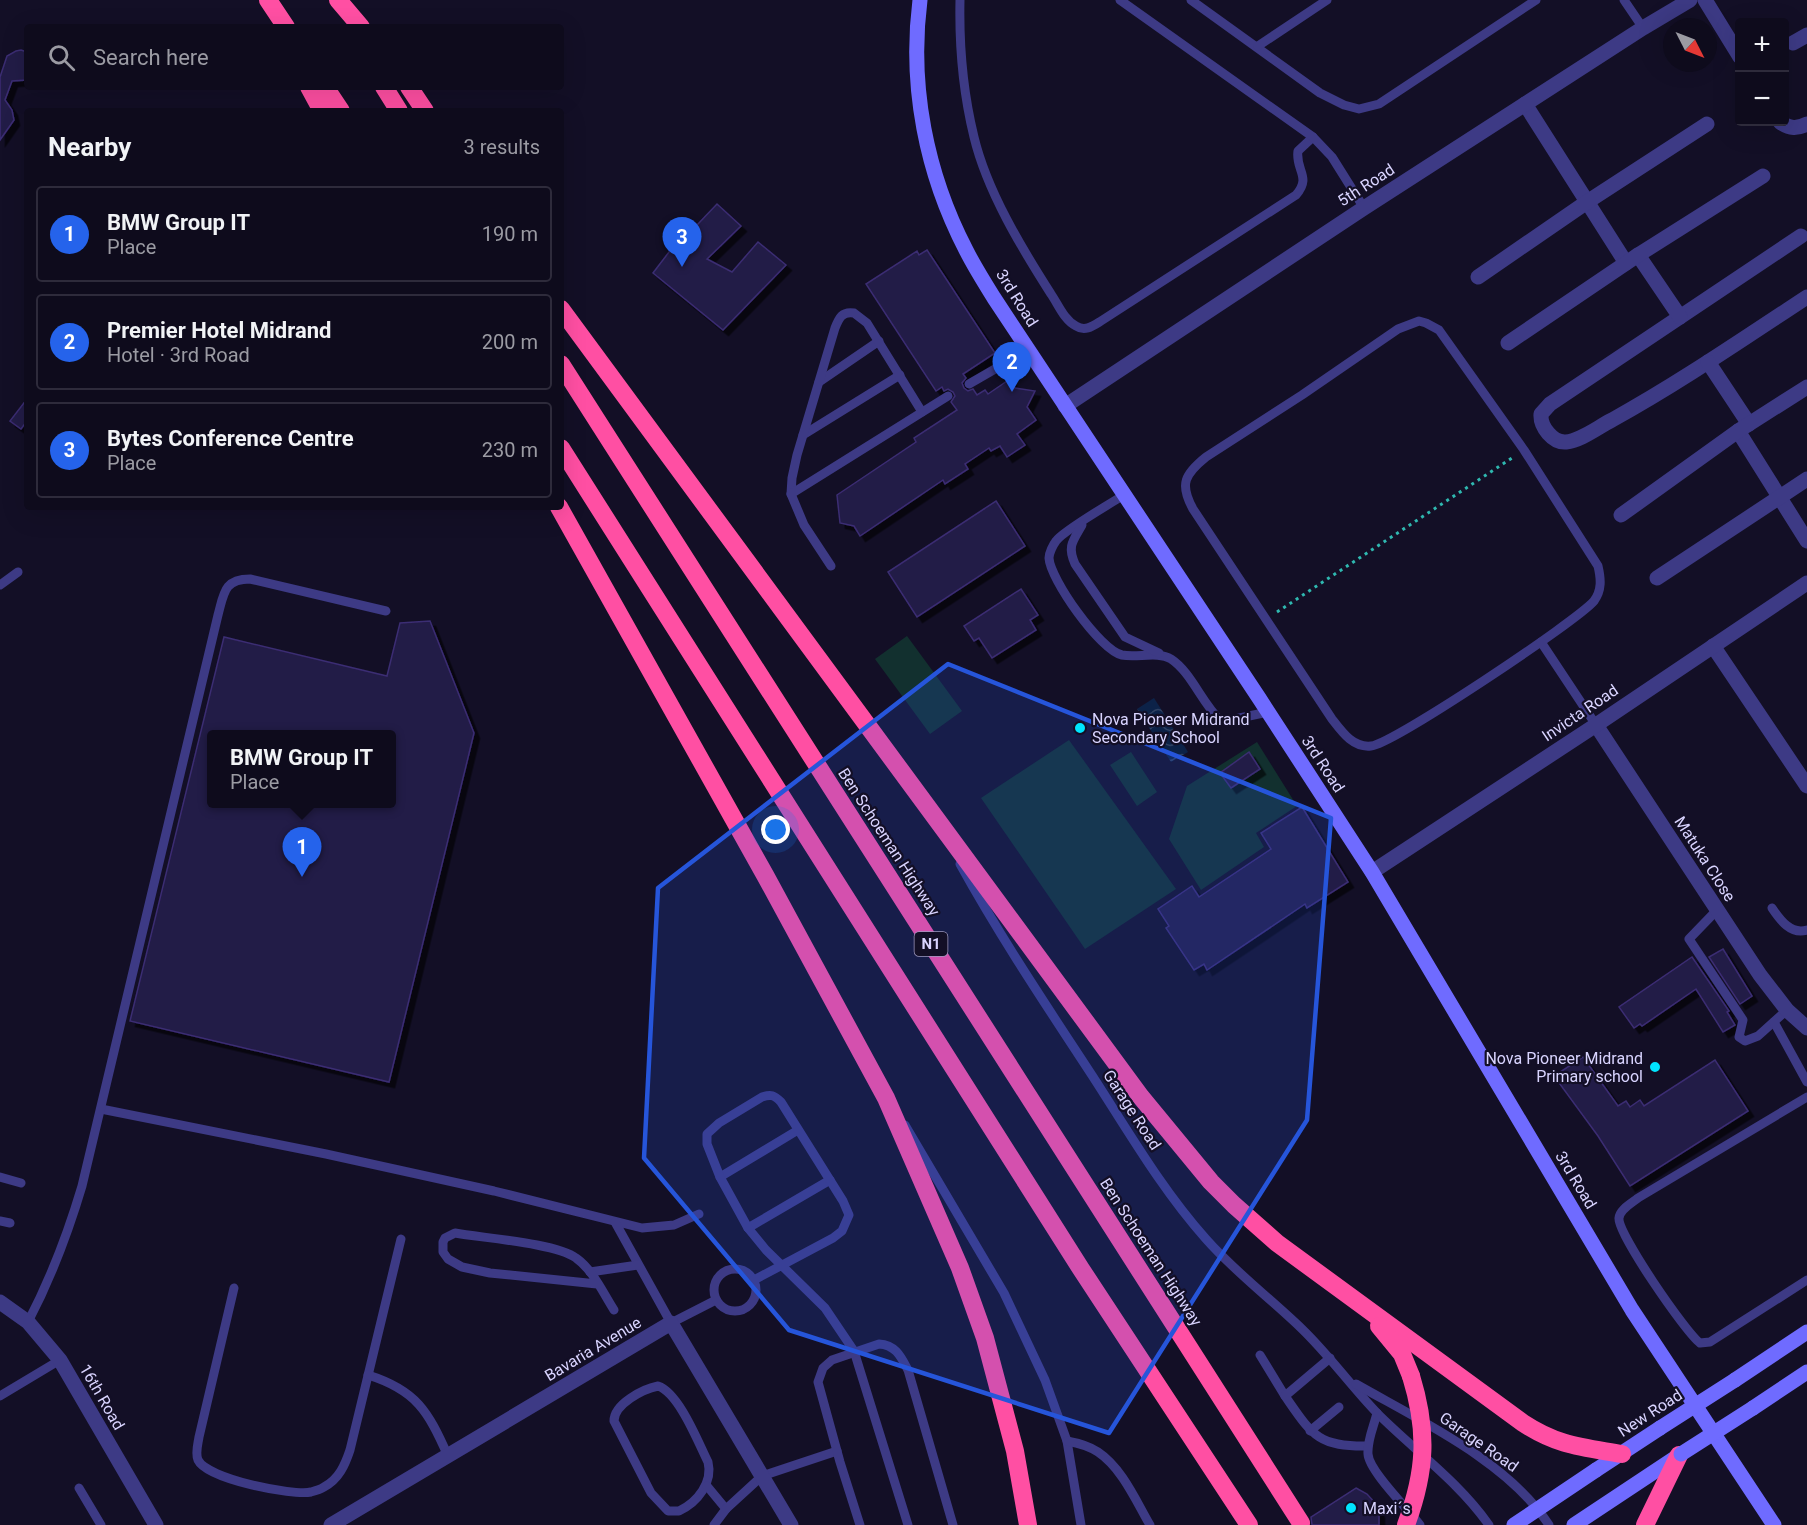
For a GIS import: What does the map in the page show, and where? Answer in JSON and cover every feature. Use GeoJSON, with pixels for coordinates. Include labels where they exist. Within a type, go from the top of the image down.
{"type":"FeatureCollection","features":[{"type":"Feature","properties":{"kind":"highway"},"geometry":{"type":"LineString","coordinates":[[267,0],[279,24]]}},
{"type":"Feature","properties":{"kind":"highway"},"geometry":{"type":"LineString","coordinates":[[267,0],[284,24]]}},
{"type":"Feature","properties":{"kind":"highway"},"geometry":{"type":"LineString","coordinates":[[328,0],[344,24]]}},
{"type":"Feature","properties":{"kind":"highway"},"geometry":{"type":"LineString","coordinates":[[338,0],[358,24]]}},
{"type":"Feature","properties":{"kind":"highway"},"geometry":{"type":"LineString","coordinates":[[311,90],[320,108]]}},
{"type":"Feature","properties":{"kind":"highway"},"geometry":{"type":"LineString","coordinates":[[328,90],[339,108]]}},
{"type":"Feature","properties":{"kind":"highway"},"geometry":{"type":"LineString","coordinates":[[386,90],[397,108]]}},
{"type":"Feature","properties":{"kind":"highway"},"geometry":{"type":"LineString","coordinates":[[411,90],[423,108]]}},
{"type":"Feature","properties":{"kind":"highway"},"geometry":{"type":"LineString","coordinates":[[564,313],[936,820],[1179,1146],[1234,1205],[1277,1243],[1540,1434],[1574,1447],[1622,1454]]}},
{"type":"Feature","properties":{"kind":"highway","name":"Ben Schoeman Highway"},"geometry":{"type":"LineString","coordinates":[[564,369],[1301,1523]]}},
{"type":"Feature","properties":{"kind":"highway"},"geometry":{"type":"LineString","coordinates":[[564,453],[1075,1259],[1249,1525]]}},
{"type":"Feature","properties":{"kind":"highway"},"geometry":{"type":"LineString","coordinates":[[561,510],[886,1098],[960,1268],[985,1338],[1015,1451],[1040,1525]]}},
{"type":"Feature","properties":{"kind":"highway"},"geometry":{"type":"LineString","coordinates":[[1356,1300],[1402,1354],[1420,1406],[1423,1442],[1420,1474],[1414,1505],[1406,1525]]}},
{"type":"Feature","properties":{"kind":"highway"},"geometry":{"type":"LineString","coordinates":[[1015,1451],[1029,1525]]}},
{"type":"Feature","properties":{"kind":"highway"},"geometry":{"type":"LineString","coordinates":[[1645,1525],[1680,1454]]}},
{"type":"Feature","properties":{"kind":"street","name":"3rd Road"},"geometry":{"type":"LineString","coordinates":[[920,0],[916,44],[919,99],[937,179],[944,201],[966,250],[1028,350],[1372,872],[1632,1310],[1774,1525]]}},
{"type":"Feature","properties":{"kind":"street","name":"5th Road"},"geometry":{"type":"LineString","coordinates":[[1065,406],[1364,208],[1690,0]]}},
{"type":"Feature","properties":{"kind":"street"},"geometry":{"type":"LineString","coordinates":[[1705,0],[1735,49]]}},
{"type":"Feature","properties":{"kind":"street"},"geometry":{"type":"LineString","coordinates":[[1793,43],[1807,34]]}},
{"type":"Feature","properties":{"kind":"street"},"geometry":{"type":"LineString","coordinates":[[1525,104],[1587,202],[1680,317]]}},
{"type":"Feature","properties":{"kind":"street"},"geometry":{"type":"LineString","coordinates":[[1478,278],[1587,202],[1707,124]]}},
{"type":"Feature","properties":{"kind":"street"},"geometry":{"type":"LineString","coordinates":[[1788,126],[1799,128],[1807,124]]}},
{"type":"Feature","properties":{"kind":"street"},"geometry":{"type":"LineString","coordinates":[[1508,343],[1632,259],[1763,176]]}},
{"type":"Feature","properties":{"kind":"street"},"geometry":{"type":"LineString","coordinates":[[1801,236],[1550,404],[1541,414],[1544,428],[1557,440],[1563,442],[1574,440],[1629,411],[1807,297]]}},
{"type":"Feature","properties":{"kind":"street"},"geometry":{"type":"LineString","coordinates":[[1708,362],[1779,496],[1807,541]]}},
{"type":"Feature","properties":{"kind":"street"},"geometry":{"type":"LineString","coordinates":[[1621,515],[1744,428],[1807,387]]}},
{"type":"Feature","properties":{"kind":"street"},"geometry":{"type":"LineString","coordinates":[[1656,578],[1807,478]]}},
{"type":"Feature","properties":{"kind":"street","name":"Invicta Road"},"geometry":{"type":"LineString","coordinates":[[1372,872],[1807,583]]}},
{"type":"Feature","properties":{"kind":"street"},"geometry":{"type":"LineString","coordinates":[[1713,646],[1807,786]]}},
{"type":"Feature","properties":{"kind":"street","name":"Matuka Close"},"geometry":{"type":"LineString","coordinates":[[1596,725],[1760,975],[1786,1010],[1807,1028]]}},
{"type":"Feature","properties":{"kind":"street","name":"16th Road"},"geometry":{"type":"LineString","coordinates":[[0,1302],[28,1322],[60,1360],[156,1525]]}},
{"type":"Feature","properties":{"kind":"street"},"geometry":{"type":"LineString","coordinates":[[671,1323],[790,1525]]}},
{"type":"Feature","properties":{"kind":"street","name":"Bavaria Avenue"},"geometry":{"type":"LineString","coordinates":[[331,1525],[671,1323]]}},
{"type":"Feature","properties":{"kind":"street","name":"New Road"},"geometry":{"type":"LineString","coordinates":[[1514,1525],[1807,1332]]}},
{"type":"Feature","properties":{"kind":"street"},"geometry":{"type":"LineString","coordinates":[[1574,1525],[1807,1372]]}},
{"type":"Feature","properties":{"kind":"lane"},"geometry":{"type":"LineString","coordinates":[[960,0],[959,38],[963,82],[974,139],[993,189],[1029,259],[1068,320],[1078,328],[1089,328],[1101,321],[1296,195],[1302,189],[1304,181],[1297,161],[1298,151],[1312,137]]}},
{"type":"Feature","properties":{"kind":"lane"},"geometry":{"type":"LineString","coordinates":[[1120,0],[1312,137],[1332,157],[1364,208]]}},
{"type":"Feature","properties":{"kind":"lane"},"geometry":{"type":"LineString","coordinates":[[1191,0],[1258,46],[1320,93],[1344,105],[1359,109],[1379,104],[1536,0]]}},
{"type":"Feature","properties":{"kind":"lane"},"geometry":{"type":"LineString","coordinates":[[1258,46],[1327,0]]}},
{"type":"Feature","properties":{"kind":"lane"},"geometry":{"type":"LineString","coordinates":[[1624,0],[1643,28]]}},
{"type":"Feature","properties":{"kind":"lane"},"geometry":{"type":"LineString","coordinates":[[831,566],[804,525],[790,494],[803,435],[835,328],[843,313],[854,313],[867,323],[922,412]]}},
{"type":"Feature","properties":{"kind":"lane"},"geometry":{"type":"LineString","coordinates":[[1419,321],[1439,330],[1524,450],[1598,566],[1601,577],[1600,588],[1595,599],[1586,609],[1541,642],[1401,733],[1372,746],[1361,745],[1346,736],[1338,727],[1266,618],[1192,509],[1184,488],[1187,477],[1194,466],[1206,457],[1398,330],[1419,321]]}},
{"type":"Feature","properties":{"kind":"lane"},"geometry":{"type":"LineString","coordinates":[[819,382],[879,341]]}},
{"type":"Feature","properties":{"kind":"lane"},"geometry":{"type":"LineString","coordinates":[[969,384],[1028,350]]}},
{"type":"Feature","properties":{"kind":"lane"},"geometry":{"type":"LineString","coordinates":[[803,435],[900,375]]}},
{"type":"Feature","properties":{"kind":"lane"},"geometry":{"type":"LineString","coordinates":[[790,494],[948,396]]}},
{"type":"Feature","properties":{"kind":"lane"},"geometry":{"type":"LineString","coordinates":[[1124,495],[1057,539],[1049,556],[1053,572],[1086,625],[1108,648],[1121,655],[1169,658]]}},
{"type":"Feature","properties":{"kind":"lane"},"geometry":{"type":"LineString","coordinates":[[1084,521],[1072,543],[1070,553],[1075,564],[1125,637],[1169,658],[1180,666],[1220,720],[1268,712]]}},
{"type":"Feature","properties":{"kind":"lane"},"geometry":{"type":"LineString","coordinates":[[0,585],[18,572]]}},
{"type":"Feature","properties":{"kind":"lane"},"geometry":{"type":"LineString","coordinates":[[28,1322],[70,1228],[101,1109],[120,1018],[218,615],[227,587],[238,579],[250,579],[386,611]]}},
{"type":"Feature","properties":{"kind":"lane"},"geometry":{"type":"LineString","coordinates":[[1541,642],[1596,725]]}},
{"type":"Feature","properties":{"kind":"lane","name":"Garage Road"},"geometry":{"type":"LineString","coordinates":[[936,820],[1004,938],[1178,1205],[1231,1266],[1330,1358],[1377,1413],[1453,1482],[1489,1525]]}},
{"type":"Feature","properties":{"kind":"lane"},"geometry":{"type":"LineString","coordinates":[[1772,908],[1791,929],[1801,932],[1807,930]]}},
{"type":"Feature","properties":{"kind":"lane"},"geometry":{"type":"LineString","coordinates":[[1718,910],[1689,939],[1743,1020],[1739,1037],[1745,1041],[1758,1036],[1786,1010]]}},
{"type":"Feature","properties":{"kind":"lane"},"geometry":{"type":"LineString","coordinates":[[1773,1022],[1807,1082]]}},
{"type":"Feature","properties":{"kind":"lane"},"geometry":{"type":"LineString","coordinates":[[754,1280],[781,1265],[833,1238],[848,1222],[848,1210],[830,1180],[775,1096],[769,1095],[718,1123],[707,1134],[707,1144],[720,1177],[748,1228],[781,1265],[825,1308],[854,1351],[908,1525]]}},
{"type":"Feature","properties":{"kind":"lane"},"geometry":{"type":"LineString","coordinates":[[1807,1097],[1638,1198],[1623,1210],[1619,1218],[1627,1240],[1643,1266],[1686,1328],[1700,1342],[1710,1342],[1807,1280]]}},
{"type":"Feature","properties":{"kind":"lane"},"geometry":{"type":"LineString","coordinates":[[886,1098],[922,1152],[1004,1293],[1045,1380],[1067,1441],[1081,1525]]}},
{"type":"Feature","properties":{"kind":"lane"},"geometry":{"type":"LineString","coordinates":[[101,1109],[338,1156],[494,1191],[642,1228],[674,1225],[699,1214]]}},
{"type":"Feature","properties":{"kind":"lane"},"geometry":{"type":"LineString","coordinates":[[720,1177],[798,1130]]}},
{"type":"Feature","properties":{"kind":"lane"},"geometry":{"type":"LineString","coordinates":[[0,1177],[21,1183]]}},
{"type":"Feature","properties":{"kind":"lane"},"geometry":{"type":"LineString","coordinates":[[748,1228],[830,1180]]}},
{"type":"Feature","properties":{"kind":"lane"},"geometry":{"type":"LineString","coordinates":[[0,1221],[10,1223]]}},
{"type":"Feature","properties":{"kind":"lane"},"geometry":{"type":"LineString","coordinates":[[615,1222],[671,1323],[716,1300]]}},
{"type":"Feature","properties":{"kind":"lane"},"geometry":{"type":"LineString","coordinates":[[597,1284],[490,1273],[462,1267],[448,1259],[442,1252],[443,1242],[445,1238],[455,1233],[546,1247],[568,1253],[578,1259],[590,1272],[614,1310]]}},
{"type":"Feature","properties":{"kind":"lane"},"geometry":{"type":"LineString","coordinates":[[234,1288],[198,1446],[199,1461],[207,1470],[225,1478],[286,1492],[310,1492],[326,1486],[345,1466],[401,1239]]}},
{"type":"Feature","properties":{"kind":"lane"},"geometry":{"type":"LineString","coordinates":[[590,1272],[638,1265]]}},
{"type":"Feature","properties":{"kind":"lane"},"geometry":{"type":"LineString","coordinates":[[729,1270],[743,1270],[754,1280],[756,1294],[748,1306],[735,1311],[727,1310],[716,1300],[714,1286],[717,1279],[729,1270]]}},
{"type":"Feature","properties":{"kind":"lane"},"geometry":{"type":"LineString","coordinates":[[860,1525],[837,1451],[819,1382],[819,1374],[832,1360],[854,1351],[887,1344],[902,1357],[908,1370],[953,1525]]}},
{"type":"Feature","properties":{"kind":"lane"},"geometry":{"type":"LineString","coordinates":[[1260,1355],[1310,1431],[1329,1443],[1368,1446]]}},
{"type":"Feature","properties":{"kind":"lane"},"geometry":{"type":"LineString","coordinates":[[1285,1396],[1330,1358]]}},
{"type":"Feature","properties":{"kind":"lane"},"geometry":{"type":"LineString","coordinates":[[0,1396],[60,1360]]}},
{"type":"Feature","properties":{"kind":"lane"},"geometry":{"type":"LineString","coordinates":[[368,1375],[389,1381],[406,1391],[416,1401],[434,1424],[448,1456]]}},
{"type":"Feature","properties":{"kind":"lane","name":"Garage Road"},"geometry":{"type":"LineString","coordinates":[[1349,1380],[1443,1433],[1487,1464],[1514,1484],[1549,1525]]}},
{"type":"Feature","properties":{"kind":"lane"},"geometry":{"type":"LineString","coordinates":[[658,1386],[664,1388],[676,1402],[708,1462],[711,1471],[707,1486],[684,1509],[672,1512],[663,1508],[651,1493],[619,1432],[614,1421],[615,1412],[650,1388],[658,1386]]}},
{"type":"Feature","properties":{"kind":"lane"},"geometry":{"type":"LineString","coordinates":[[1310,1431],[1339,1407]]}},
{"type":"Feature","properties":{"kind":"lane"},"geometry":{"type":"LineString","coordinates":[[1377,1413],[1368,1446],[1370,1464],[1420,1525]]}},
{"type":"Feature","properties":{"kind":"lane"},"geometry":{"type":"LineString","coordinates":[[1067,1441],[1099,1452],[1114,1467],[1150,1525]]}},
{"type":"Feature","properties":{"kind":"lane"},"geometry":{"type":"LineString","coordinates":[[714,1525],[726,1509],[762,1476],[837,1451]]}},
{"type":"Feature","properties":{"kind":"lane"},"geometry":{"type":"LineString","coordinates":[[707,1486],[726,1509]]}},
{"type":"Feature","properties":{"kind":"lane"},"geometry":{"type":"LineString","coordinates":[[79,1488],[101,1525]]}},
{"type":"Feature","properties":{"kind":"path"},"geometry":{"type":"LineString","coordinates":[[1266,618],[1524,450]]}},
{"type":"Feature","properties":{"kind":"highlighted area"},"geometry":{"type":"Polygon","coordinates":[[[948,664],[1331,818],[1307,1120],[1109,1433],[789,1330],[644,1158],[658,888],[948,664]]]}},
{"type":"Feature","properties":{"kind":"green space"},"geometry":{"type":"Polygon","coordinates":[[[907,636],[962,711],[930,734],[875,659],[907,636]]]}},
{"type":"Feature","properties":{"kind":"green space"},"geometry":{"type":"Polygon","coordinates":[[[1069,740],[1176,889],[1085,949],[981,798],[1069,740]]]}},
{"type":"Feature","properties":{"kind":"green space"},"geometry":{"type":"Polygon","coordinates":[[[1257,742],[1297,806],[1256,833],[1264,847],[1201,890],[1169,839],[1187,786],[1257,742]]]}},
{"type":"Feature","properties":{"kind":"green space"},"geometry":{"type":"Polygon","coordinates":[[[1131,752],[1157,792],[1137,806],[1110,765],[1131,752]]]}},
{"type":"Feature","properties":{"kind":"water"},"geometry":{"type":"Polygon","coordinates":[[[1154,698],[1188,752],[1171,762],[1137,709],[1154,698]]]}},
{"type":"Feature","properties":{"kind":"building"},"geometry":{"type":"Polygon","coordinates":[[[16,51],[24,51],[24,80],[12,81],[5,100],[12,110],[14,120],[0,140],[0,77],[7,56],[16,51]]]}},
{"type":"Feature","properties":{"kind":"building"},"geometry":{"type":"Polygon","coordinates":[[[717,204],[741,226],[707,259],[732,272],[758,242],[786,265],[723,330],[653,273],[692,222],[697,225],[717,204]]]}},
{"type":"Feature","properties":{"kind":"building"},"geometry":{"type":"Polygon","coordinates":[[[927,250],[995,353],[963,374],[966,378],[962,383],[964,388],[968,391],[973,389],[977,395],[985,390],[988,394],[1010,379],[1015,388],[1035,391],[1027,407],[1036,420],[1017,434],[1025,445],[1007,457],[1000,446],[991,451],[989,448],[965,464],[968,469],[945,484],[943,480],[860,536],[854,526],[840,523],[837,495],[916,442],[914,438],[957,410],[951,402],[955,396],[953,392],[948,389],[944,391],[942,387],[936,391],[866,284],[917,251],[919,255],[927,250]]]}},
{"type":"Feature","properties":{"kind":"building"},"geometry":{"type":"Polygon","coordinates":[[[24,403],[24,425],[21,429],[10,421],[24,403]]]}},
{"type":"Feature","properties":{"kind":"building"},"geometry":{"type":"Polygon","coordinates":[[[996,501],[1025,546],[917,617],[888,572],[996,501]]]}},
{"type":"Feature","properties":{"kind":"building"},"geometry":{"type":"Polygon","coordinates":[[[1021,589],[1038,615],[1030,620],[1036,630],[992,658],[979,638],[974,641],[964,626],[1021,589]]]}},
{"type":"Feature","properties":{"kind":"building"},"geometry":{"type":"Polygon","coordinates":[[[430,621],[474,733],[389,1082],[130,1021],[224,637],[387,676],[400,623],[430,621]]]}},
{"type":"Feature","properties":{"kind":"building"},"geometry":{"type":"Polygon","coordinates":[[[1249,752],[1260,769],[1231,788],[1220,773],[1249,752]]]}},
{"type":"Feature","properties":{"kind":"building"},"geometry":{"type":"Polygon","coordinates":[[[1302,807],[1348,882],[1307,908],[1305,904],[1207,970],[1204,964],[1194,970],[1166,928],[1169,926],[1158,909],[1192,886],[1199,897],[1271,849],[1261,833],[1302,807]]]}},
{"type":"Feature","properties":{"kind":"building"},"geometry":{"type":"Polygon","coordinates":[[[1723,949],[1752,996],[1740,1004],[1709,957],[1723,949]]]}},
{"type":"Feature","properties":{"kind":"building"},"geometry":{"type":"Polygon","coordinates":[[[1692,957],[1729,1011],[1727,1012],[1735,1025],[1723,1032],[1696,989],[1642,1026],[1640,1024],[1634,1028],[1619,1007],[1692,957]]]}},
{"type":"Feature","properties":{"kind":"building"},"geometry":{"type":"Polygon","coordinates":[[[1583,1057],[1618,1106],[1626,1101],[1630,1107],[1640,1100],[1644,1106],[1715,1060],[1748,1111],[1630,1186],[1598,1136],[1554,1076],[1583,1057]]]}},
{"type":"Feature","properties":{"kind":"building","name":"Maxi´s"},"geometry":{"type":"Polygon","coordinates":[[[1356,1488],[1367,1494],[1375,1503],[1379,1513],[1379,1525],[1312,1525],[1311,1517],[1356,1488]]]}},
{"type":"Feature","properties":{"kind":"place","name":"Bytes Conference Centre"},"geometry":{"type":"Point","coordinates":[682,267]}},
{"type":"Feature","properties":{"kind":"place","name":"Premier Hotel Midrand"},"geometry":{"type":"Point","coordinates":[1012,392]}},
{"type":"Feature","properties":{"kind":"place","name":"Nova Pioneer Midrand Secondary School"},"geometry":{"type":"Point","coordinates":[1080,728]}},
{"type":"Feature","properties":{"kind":"place","name":"BMW Group IT"},"geometry":{"type":"Point","coordinates":[302,877]}},
{"type":"Feature","properties":{"kind":"place","name":"Nova Pioneer Midrand Primary school"},"geometry":{"type":"Point","coordinates":[1655,1067]}},
{"type":"Feature","properties":{"kind":"place","name":"Maxi´s"},"geometry":{"type":"Point","coordinates":[1351,1508]}}]}
